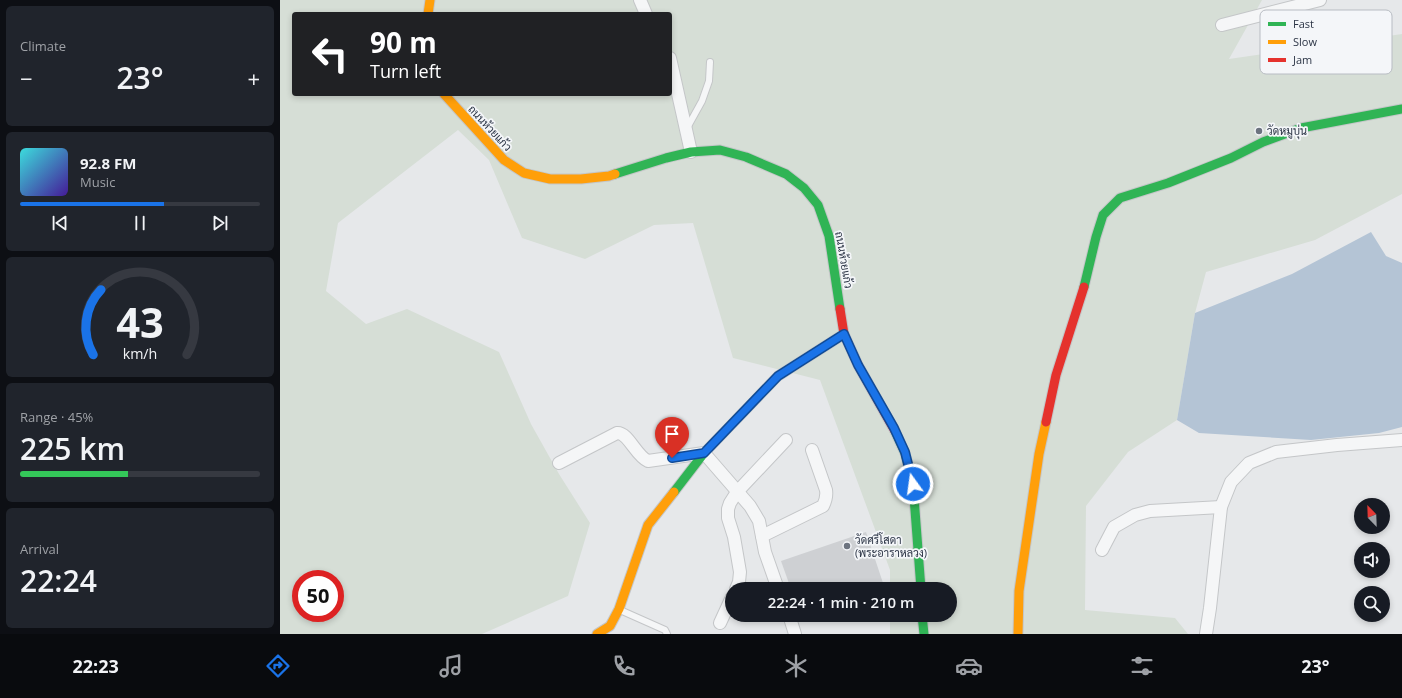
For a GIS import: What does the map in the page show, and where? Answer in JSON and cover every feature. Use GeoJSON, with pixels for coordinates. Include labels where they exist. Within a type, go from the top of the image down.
{"type":"FeatureCollection","features":[{"type":"Feature","properties":{"kind":"street"},"geometry":{"type":"LineString","coordinates":[[428,12],[430,0]]}},
{"type":"Feature","properties":{"kind":"street"},"geometry":{"type":"LineString","coordinates":[[640,0],[645,12]]}},
{"type":"Feature","properties":{"kind":"street"},"geometry":{"type":"LineString","coordinates":[[1281,10],[1320,0]]}},
{"type":"Feature","properties":{"kind":"street"},"geometry":{"type":"LineString","coordinates":[[1222,25],[1260,15]]}},
{"type":"Feature","properties":{"kind":"street"},"geometry":{"type":"LineString","coordinates":[[672,67],[691,152]]}},
{"type":"Feature","properties":{"kind":"street","name":"ถนนห้วยแก้ว"},"geometry":{"type":"LineString","coordinates":[[446,96],[504,160],[524,174],[550,179],[581,179],[609,176],[666,158],[691,152],[720,150],[746,157],[786,174],[804,188],[818,205],[829,236],[844,334],[858,365],[894,428],[905,452],[913,484],[921,582]]}},
{"type":"Feature","properties":{"kind":"street"},"geometry":{"type":"LineString","coordinates":[[1018,634],[1019,591],[1039,454],[1056,375],[1081,297],[1103,215],[1120,198],[1168,183],[1231,158],[1263,142],[1301,128],[1402,109]]}},
{"type":"Feature","properties":{"kind":"street"},"geometry":{"type":"LineString","coordinates":[[597,634],[610,626],[619,609],[648,525],[704,453],[778,376],[844,334]]}},
{"type":"Feature","properties":{"kind":"street"},"geometry":{"type":"LineString","coordinates":[[559,463],[617,433],[623,434],[641,458],[648,461],[704,453]]}},
{"type":"Feature","properties":{"kind":"street"},"geometry":{"type":"LineString","coordinates":[[739,582],[740,572],[728,513],[730,502],[737,492],[786,440]]}},
{"type":"Feature","properties":{"kind":"street"},"geometry":{"type":"LineString","coordinates":[[1206,634],[1221,507],[1230,482],[1249,462],[1276,452],[1402,440]]}},
{"type":"Feature","properties":{"kind":"street"},"geometry":{"type":"LineString","coordinates":[[762,536],[823,506],[826,498],[826,490],[812,450]]}},
{"type":"Feature","properties":{"kind":"street"},"geometry":{"type":"LineString","coordinates":[[704,453],[750,506],[759,521],[765,552],[776,582]]}},
{"type":"Feature","properties":{"kind":"street"},"geometry":{"type":"LineString","coordinates":[[1102,550],[1114,527],[1135,515],[1150,511],[1221,507]]}},
{"type":"Feature","properties":{"kind":"street"},"geometry":{"type":"LineString","coordinates":[[720,623],[725,612]]}},
{"type":"Feature","properties":{"kind":"street"},"geometry":{"type":"LineString","coordinates":[[791,622],[795,634]]}},
{"type":"Feature","properties":{"kind":"street"},"geometry":{"type":"LineString","coordinates":[[923,622],[924,634]]}},
{"type":"Feature","properties":{"kind":"lane"},"geometry":{"type":"LineString","coordinates":[[686,130],[702,101],[708,81],[710,62]]}},
{"type":"Feature","properties":{"kind":"lane"},"geometry":{"type":"LineString","coordinates":[[619,609],[665,630],[667,634]]}},
{"type":"Feature","properties":{"kind":"shaded area"},"geometry":{"type":"Polygon","coordinates":[[[280,0],[1262,0],[1229,59],[1260,55],[1260,74],[1392,74],[1392,35],[1402,34],[1402,194],[1315,240],[1206,272],[1195,313],[1177,420],[1128,452],[1086,506],[1085,610],[1175,618],[1188,634],[890,634],[890,622],[957,622],[957,582],[890,582],[890,570],[820,380],[733,358],[693,223],[654,225],[585,259],[522,238],[489,160],[458,130],[338,223],[326,291],[366,324],[407,309],[499,352],[531,424],[559,474],[590,523],[568,596],[482,634],[280,634],[280,0]]]}},
{"type":"Feature","properties":{"kind":"water"},"geometry":{"type":"Polygon","coordinates":[[[1371,232],[1386,256],[1402,263],[1402,427],[1379,433],[1311,440],[1199,433],[1177,420],[1195,313],[1292,274],[1371,232]]]}},
{"type":"Feature","properties":{"kind":"building","name":"วัดศรีโสดา (พระอาราหลวง)"},"geometry":{"type":"Polygon","coordinates":[[[866,532],[883,582],[788,582],[781,561],[866,532]]]}},
{"type":"Feature","properties":{"kind":"traffic: fast"},"geometry":{"type":"LineString","coordinates":[[1084,287],[1103,215],[1120,198],[1168,183],[1231,158],[1263,142],[1301,128],[1402,109]]}},
{"type":"Feature","properties":{"kind":"traffic: fast"},"geometry":{"type":"LineString","coordinates":[[615,174],[691,152],[720,150],[746,157],[786,174],[804,188],[818,205],[829,236],[840,309]]}},
{"type":"Feature","properties":{"kind":"traffic: fast"},"geometry":{"type":"LineString","coordinates":[[674,492],[704,453],[778,376],[844,334]]}},
{"type":"Feature","properties":{"kind":"traffic: fast"},"geometry":{"type":"LineString","coordinates":[[895,431],[905,453],[913,484],[920,582]]}},
{"type":"Feature","properties":{"kind":"traffic: fast"},"geometry":{"type":"LineString","coordinates":[[923,622],[924,634]]}},
{"type":"Feature","properties":{"kind":"traffic: slow"},"geometry":{"type":"LineString","coordinates":[[428,12],[430,0]]}},
{"type":"Feature","properties":{"kind":"traffic: slow"},"geometry":{"type":"LineString","coordinates":[[446,96],[504,160],[524,173],[550,179],[581,179],[615,174]]}},
{"type":"Feature","properties":{"kind":"traffic: slow"},"geometry":{"type":"LineString","coordinates":[[1018,634],[1019,591],[1039,454],[1046,422]]}},
{"type":"Feature","properties":{"kind":"traffic: slow"},"geometry":{"type":"LineString","coordinates":[[597,634],[610,626],[619,609],[648,525],[674,492]]}},
{"type":"Feature","properties":{"kind":"traffic: jam"},"geometry":{"type":"LineString","coordinates":[[1046,422],[1056,375],[1084,287]]}},
{"type":"Feature","properties":{"kind":"traffic: jam"},"geometry":{"type":"LineString","coordinates":[[840,309],[844,334],[858,365],[895,431]]}},
{"type":"Feature","properties":{"kind":"place","name":"วัดหมูบุ่น"},"geometry":{"type":"Point","coordinates":[1259,131]}},
{"type":"Feature","properties":{"kind":"place","name":"วัดศรีโสดา (พระอาราหลวง)"},"geometry":{"type":"Point","coordinates":[847,546]}},
{"type":"Feature","properties":{"kind":"route"},"geometry":{"type":"LineString","coordinates":[[672,458],[704,453],[778,376],[844,334],[858,365],[894,428],[905,452],[913,484]]}}]}
